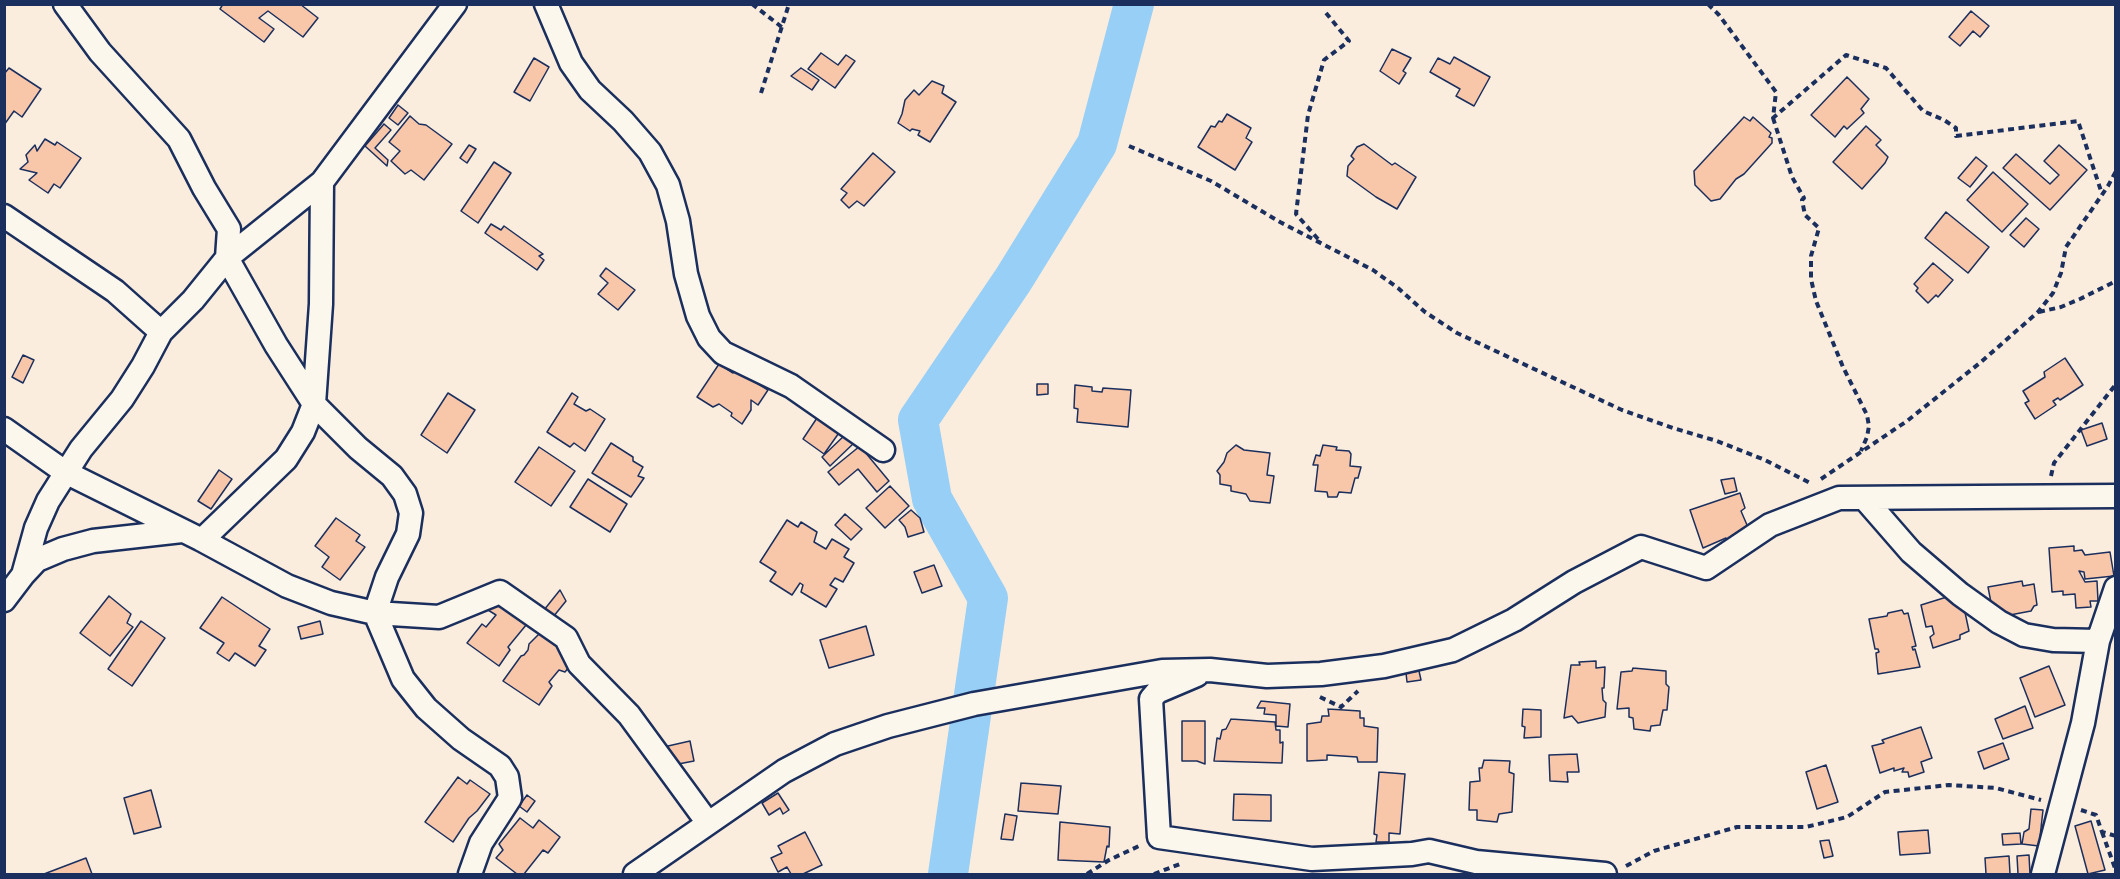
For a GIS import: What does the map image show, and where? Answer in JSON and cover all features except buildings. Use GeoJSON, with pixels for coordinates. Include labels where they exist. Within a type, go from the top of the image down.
{"type":"FeatureCollection","features":[{"type":"Feature","properties":{"kind":"street"},"geometry":{"type":"LineString","coordinates":[[65,4],[100,52],[179,139],[204,188],[229,229],[226,258],[276,345],[314,404],[358,448],[392,476],[405,494],[411,513],[408,534],[387,577],[375,613],[403,679],[426,708],[461,739],[500,766],[507,777],[510,798],[481,843],[470,874]]}},
{"type":"Feature","properties":{"kind":"street"},"geometry":{"type":"LineString","coordinates":[[23,575],[36,528],[65,471],[122,399],[161,332],[193,300],[226,258],[322,182],[456,4]]}},
{"type":"Feature","properties":{"kind":"street"},"geometry":{"type":"LineString","coordinates":[[546,4],[571,63],[590,90],[650,152],[668,184],[678,221],[686,274],[698,316],[709,338],[723,353],[791,386],[883,450]]}},
{"type":"Feature","properties":{"kind":"street"},"geometry":{"type":"LineString","coordinates":[[4,600],[37,560],[63,549],[93,541],[192,536],[286,459],[303,432],[314,404],[321,304],[322,182]]}},
{"type":"Feature","properties":{"kind":"street"},"geometry":{"type":"LineString","coordinates":[[4,216],[115,291],[161,332]]}},
{"type":"Feature","properties":{"kind":"street"},"geometry":{"type":"LineString","coordinates":[[4,429],[65,471],[287,586],[331,603],[375,613],[439,617],[500,592],[566,638],[579,664],[629,715],[708,823]]}},
{"type":"Feature","properties":{"kind":"street"},"geometry":{"type":"LineString","coordinates":[[635,874],[784,771],[835,744],[888,726],[974,704],[1162,671],[1210,670],[1267,676],[1321,674],[1384,666],[1453,650],[1514,620],[1574,582],[1641,547],[1706,568],[1770,525],[1839,498],[2115,496]]}},
{"type":"Feature","properties":{"kind":"street"},"geometry":{"type":"LineString","coordinates":[[1864,498],[1911,552],[1960,594],[1999,622],[2024,635],[2053,640],[2098,641]]}},
{"type":"Feature","properties":{"kind":"street"},"geometry":{"type":"LineString","coordinates":[[2043,874],[2083,723],[2098,641],[2115,588]]}},
{"type":"Feature","properties":{"kind":"street"},"geometry":{"type":"LineString","coordinates":[[1210,670],[1157,692],[1151,699],[1159,837],[1312,859],[1412,854],[1429,851],[1476,862],[1613,872]]}},
{"type":"Feature","properties":{"kind":"path"},"geometry":{"type":"LineString","coordinates":[[752,4],[783,28]]}},
{"type":"Feature","properties":{"kind":"path"},"geometry":{"type":"LineString","coordinates":[[761,93],[789,4]]}},
{"type":"Feature","properties":{"kind":"path"},"geometry":{"type":"LineString","coordinates":[[1708,4],[1719,15],[1776,92],[1773,118],[1792,177],[1804,198],[1802,200],[1805,215],[1819,228],[1811,256],[1811,279],[1816,301],[1867,415],[1869,426],[1861,452]]}},
{"type":"Feature","properties":{"kind":"path"},"geometry":{"type":"LineString","coordinates":[[1320,242],[1296,214],[1308,115],[1315,86],[1324,60],[1349,41],[1326,13]]}},
{"type":"Feature","properties":{"kind":"path"},"geometry":{"type":"LineString","coordinates":[[2115,23],[2115,36]]}},
{"type":"Feature","properties":{"kind":"path"},"geometry":{"type":"LineString","coordinates":[[1773,118],[1846,55],[1886,68],[1923,111],[1956,128],[1956,136],[2078,121],[2102,194]]}},
{"type":"Feature","properties":{"kind":"path"},"geometry":{"type":"LineString","coordinates":[[1129,146],[1211,181],[1280,222],[1373,270],[1425,312],[1457,333],[1622,410],[1755,456],[1839,498]]}},
{"type":"Feature","properties":{"kind":"path"},"geometry":{"type":"LineString","coordinates":[[1812,485],[1907,421],[2038,312],[2053,293],[2061,273],[2066,247],[2108,186],[2115,171]]}},
{"type":"Feature","properties":{"kind":"path"},"geometry":{"type":"LineString","coordinates":[[2038,312],[2061,307],[2115,281]]}},
{"type":"Feature","properties":{"kind":"path"},"geometry":{"type":"LineString","coordinates":[[2046,496],[2054,463],[2115,384]]}},
{"type":"Feature","properties":{"kind":"path"},"geometry":{"type":"LineString","coordinates":[[1613,872],[1654,851],[1737,827],[1806,827],[1847,817],[1885,792],[1949,785],[1996,788],[2096,815],[2115,871]]}},
{"type":"Feature","properties":{"kind":"path"},"geometry":{"type":"LineString","coordinates":[[2102,832],[2115,836]]}},
{"type":"Feature","properties":{"kind":"path"},"geometry":{"type":"LineString","coordinates":[[1087,874],[1109,860],[1159,837]]}},
{"type":"Feature","properties":{"kind":"waterway"},"geometry":{"type":"LineString","coordinates":[[948,874],[988,598],[932,499],[918,420],[1013,280],[1097,144],[1134,4]]}}]}
